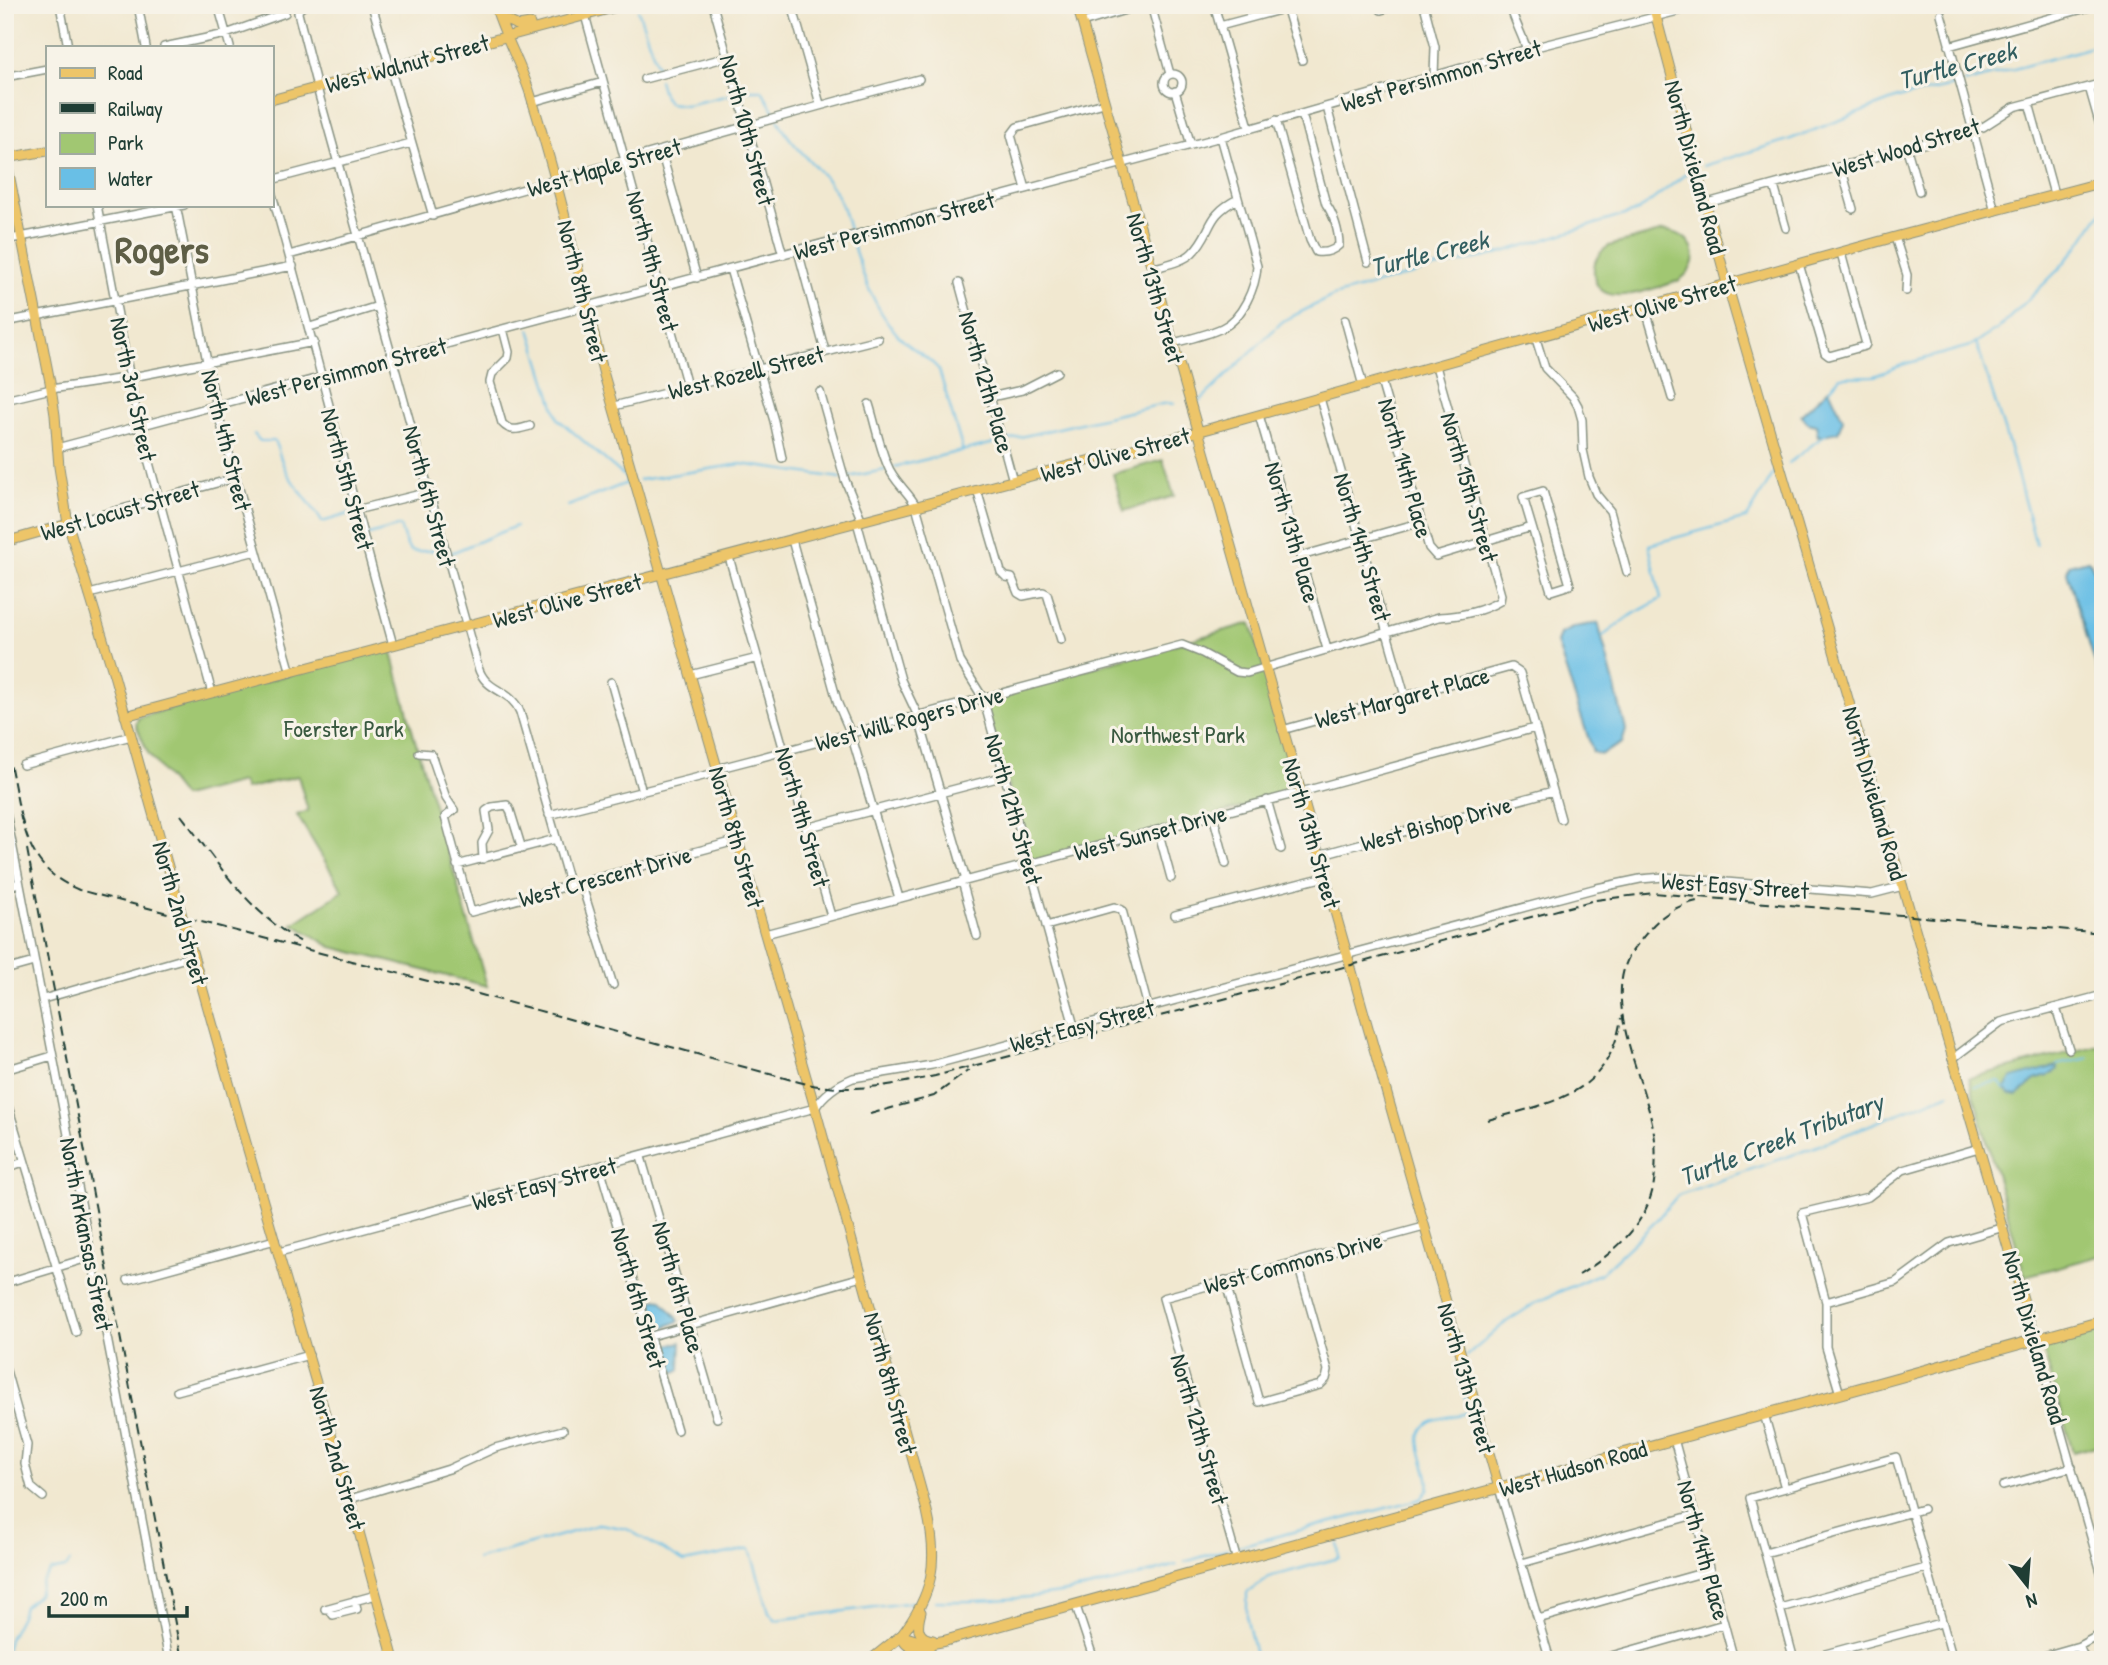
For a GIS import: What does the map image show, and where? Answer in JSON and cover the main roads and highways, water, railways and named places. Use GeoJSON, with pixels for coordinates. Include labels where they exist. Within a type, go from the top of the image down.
{"type":"FeatureCollection","features":[{"type":"Feature","properties":{"kind":"highway","name":"West Hudson Road"},"geometry":{"type":"LineString","coordinates":[[901,1636],[919,1643],[935,1643],[1043,1615],[2103,1321]]}},
{"type":"Feature","properties":{"kind":"highway","name":"West Hudson Road"},"geometry":{"type":"LineString","coordinates":[[901,1660],[928,1650],[1029,1623],[1043,1615]]}},
{"type":"Feature","properties":{"kind":"highway"},"geometry":{"type":"LineString","coordinates":[[871,1660],[901,1636],[904,1643],[912,1649],[928,1650]]}},
{"type":"Feature","properties":{"kind":"main road","name":"North 8th Street"},"geometry":{"type":"LineString","coordinates":[[495,5],[532,102],[614,406],[815,1108],[933,1535],[932,1578],[923,1604],[901,1636]]}},
{"type":"Feature","properties":{"kind":"main road","name":"West Walnut Street"},"geometry":{"type":"LineString","coordinates":[[273,99],[624,5]]}},
{"type":"Feature","properties":{"kind":"main road","name":"North 13th Street"},"geometry":{"type":"LineString","coordinates":[[1077,5],[1499,1488]]}},
{"type":"Feature","properties":{"kind":"main road","name":"North Dixieland Road"},"geometry":{"type":"LineString","coordinates":[[1653,5],[1727,284],[2035,1340]]}},
{"type":"Feature","properties":{"kind":"main road"},"geometry":{"type":"LineString","coordinates":[[499,17],[520,26],[553,18],[570,19]]}},
{"type":"Feature","properties":{"kind":"main road"},"geometry":{"type":"LineString","coordinates":[[516,60],[519,38],[525,31]]}},
{"type":"Feature","properties":{"kind":"main road"},"geometry":{"type":"LineString","coordinates":[[6,157],[46,151]]}},
{"type":"Feature","properties":{"kind":"main road","name":"North 2nd Street"},"geometry":{"type":"LineString","coordinates":[[6,157],[51,389],[68,524],[351,1499],[392,1657]]}},
{"type":"Feature","properties":{"kind":"main road","name":"West Olive Street"},"geometry":{"type":"LineString","coordinates":[[125,716],[1197,432],[1895,237],[2103,182]]}},
{"type":"Feature","properties":{"kind":"main road","name":"West Locust Street"},"geometry":{"type":"LineString","coordinates":[[5,542],[68,524]]}},
{"type":"Feature","properties":{"kind":"main road","name":"West Hudson Road"},"geometry":{"type":"LineString","coordinates":[[923,1604],[917,1626],[924,1638],[932,1640],[1024,1615],[1043,1615]]}},
{"type":"Feature","properties":{"kind":"water"},"geometry":{"type":"Polygon","coordinates":[[[1829,389],[1843,419],[1838,432],[1818,436],[1816,425],[1808,423],[1801,415],[1829,389]]]}},
{"type":"Feature","properties":{"kind":"water"},"geometry":{"type":"Polygon","coordinates":[[[2088,560],[2099,585],[2102,602],[2103,689],[2067,572],[2069,565],[2088,560]]]}},
{"type":"Feature","properties":{"kind":"water"},"geometry":{"type":"Polygon","coordinates":[[[1598,623],[1626,730],[1622,743],[1600,755],[1593,752],[1557,643],[1560,634],[1575,627],[1598,623]]]}},
{"type":"Feature","properties":{"kind":"water"},"geometry":{"type":"Polygon","coordinates":[[[2057,1066],[2058,1069],[2035,1080],[2018,1095],[2004,1089],[2012,1078],[2057,1066]]]}},
{"type":"Feature","properties":{"kind":"water"},"geometry":{"type":"Polygon","coordinates":[[[656,1299],[662,1300],[679,1321],[657,1330],[653,1327],[650,1305],[656,1299]]]}},
{"type":"Feature","properties":{"kind":"water"},"geometry":{"type":"Polygon","coordinates":[[[681,1342],[680,1370],[675,1372],[670,1368],[663,1349],[664,1346],[681,1342]]]}},
{"type":"Feature","properties":{"kind":"waterway","name":"Turtle Creek Tributary"},"geometry":{"type":"LineString","coordinates":[[638,10],[659,71]]}},
{"type":"Feature","properties":{"kind":"waterway","name":"Turtle Creek"},"geometry":{"type":"LineString","coordinates":[[1964,83],[2103,44]]}},
{"type":"Feature","properties":{"kind":"waterway","name":"Turtle Creek Tributary"},"geometry":{"type":"LineString","coordinates":[[659,80],[664,97],[669,103],[686,105],[734,94]]}},
{"type":"Feature","properties":{"kind":"waterway","name":"Turtle Creek"},"geometry":{"type":"LineString","coordinates":[[1703,166],[1788,140],[1898,98],[1958,85]]}},
{"type":"Feature","properties":{"kind":"waterway","name":"Turtle Creek Tributary"},"geometry":{"type":"LineString","coordinates":[[739,92],[762,90],[775,114]]}},
{"type":"Feature","properties":{"kind":"waterway","name":"Turtle Creek Tributary"},"geometry":{"type":"LineString","coordinates":[[778,119],[792,141],[834,191],[850,234]]}},
{"type":"Feature","properties":{"kind":"waterway","name":"Turtle Creek"},"geometry":{"type":"LineString","coordinates":[[1200,401],[1283,321],[1333,296],[1434,268],[1490,256],[1638,211],[1687,173]]}},
{"type":"Feature","properties":{"kind":"waterway","name":"Turtle Creek Tributary"},"geometry":{"type":"LineString","coordinates":[[1829,390],[1840,377],[1874,376],[1905,364],[1970,346],[1998,329],[2057,271],[2079,245],[2103,209]]}},
{"type":"Feature","properties":{"kind":"waterway","name":"Turtle Creek Tributary"},"geometry":{"type":"LineString","coordinates":[[851,239],[869,289],[881,313],[902,339],[939,370],[963,451]]}},
{"type":"Feature","properties":{"kind":"waterway"},"geometry":{"type":"LineString","coordinates":[[530,329],[558,419],[625,477],[627,482]]}},
{"type":"Feature","properties":{"kind":"waterway"},"geometry":{"type":"LineString","coordinates":[[1976,342],[2012,455],[2036,545]]}},
{"type":"Feature","properties":{"kind":"waterway","name":"Turtle Creek"},"geometry":{"type":"LineString","coordinates":[[1007,440],[1167,403],[1174,404]]}},
{"type":"Feature","properties":{"kind":"waterway","name":"Turtle Creek"},"geometry":{"type":"LineString","coordinates":[[254,434],[260,441],[274,441],[287,472],[322,522],[352,513],[360,532]]}},
{"type":"Feature","properties":{"kind":"waterway","name":"Turtle Creek Tributary"},"geometry":{"type":"LineString","coordinates":[[1789,463],[1826,434]]}},
{"type":"Feature","properties":{"kind":"waterway","name":"Turtle Creek"},"geometry":{"type":"LineString","coordinates":[[894,467],[999,442]]}},
{"type":"Feature","properties":{"kind":"waterway","name":"Turtle Creek"},"geometry":{"type":"LineString","coordinates":[[639,480],[741,464],[841,478]]}},
{"type":"Feature","properties":{"kind":"waterway","name":"Turtle Creek"},"geometry":{"type":"LineString","coordinates":[[848,477],[885,470]]}},
{"type":"Feature","properties":{"kind":"waterway","name":"Turtle Creek Tributary"},"geometry":{"type":"LineString","coordinates":[[1603,636],[1628,617],[1661,599],[1649,545],[1747,518],[1775,471]]}},
{"type":"Feature","properties":{"kind":"waterway","name":"Turtle Creek"},"geometry":{"type":"LineString","coordinates":[[568,506],[632,481]]}},
{"type":"Feature","properties":{"kind":"waterway","name":"Turtle Creek"},"geometry":{"type":"LineString","coordinates":[[366,534],[400,526],[412,551],[440,551]]}},
{"type":"Feature","properties":{"kind":"waterway","name":"Turtle Creek"},"geometry":{"type":"LineString","coordinates":[[451,553],[516,526]]}},
{"type":"Feature","properties":{"kind":"waterway","name":"Turtle Creek Tributary"},"geometry":{"type":"LineString","coordinates":[[2057,1065],[2089,1058]]}},
{"type":"Feature","properties":{"kind":"waterway","name":"Turtle Creek Tributary"},"geometry":{"type":"LineString","coordinates":[[1975,1086],[1999,1081],[2004,1089]]}},
{"type":"Feature","properties":{"kind":"waterway","name":"Turtle Creek Tributary"},"geometry":{"type":"LineString","coordinates":[[1467,1356],[1506,1322],[1537,1302],[1601,1273],[1652,1225],[1678,1195],[1812,1148],[1950,1093]]}},
{"type":"Feature","properties":{"kind":"waterway","name":"Turtle Creek Tributary"},"geometry":{"type":"LineString","coordinates":[[1239,1546],[1421,1499],[1428,1490],[1427,1473],[1419,1445],[1422,1429],[1433,1420],[1466,1413],[1468,1408],[1455,1365]]}},
{"type":"Feature","properties":{"kind":"waterway","name":"Turtle Creek Tributary"},"geometry":{"type":"LineString","coordinates":[[477,1559],[601,1524],[627,1529],[684,1562],[750,1549],[769,1612],[776,1620],[913,1602]]}},
{"type":"Feature","properties":{"kind":"waterway","name":"Turtle Creek Tributary"},"geometry":{"type":"LineString","coordinates":[[1256,1660],[1247,1620],[1247,1593],[1269,1577],[1339,1558],[1338,1543]]}},
{"type":"Feature","properties":{"kind":"waterway","name":"Turtle Creek Tributary"},"geometry":{"type":"LineString","coordinates":[[1185,1562],[1227,1549]]}},
{"type":"Feature","properties":{"kind":"waterway"},"geometry":{"type":"LineString","coordinates":[[5,1654],[24,1606],[38,1595],[42,1581],[50,1571],[66,1568],[70,1562]]}},
{"type":"Feature","properties":{"kind":"waterway","name":"Turtle Creek Tributary"},"geometry":{"type":"LineString","coordinates":[[935,1601],[997,1600],[1057,1594],[1116,1582],[1176,1565]]}},
{"type":"Feature","properties":{"kind":"railway"},"geometry":{"type":"LineString","coordinates":[[5,722],[10,747]]}},
{"type":"Feature","properties":{"kind":"railway"},"geometry":{"type":"LineString","coordinates":[[5,737],[22,824]]}},
{"type":"Feature","properties":{"kind":"railway"},"geometry":{"type":"LineString","coordinates":[[181,815],[221,869],[250,902],[284,931],[303,943]]}},
{"type":"Feature","properties":{"kind":"railway"},"geometry":{"type":"LineString","coordinates":[[21,816],[34,852],[47,870],[79,890],[478,994],[799,1082],[833,1088],[884,1085],[935,1076],[1595,900],[1654,893],[2103,933]]}},
{"type":"Feature","properties":{"kind":"railway"},"geometry":{"type":"LineString","coordinates":[[27,849],[182,1660]]}},
{"type":"Feature","properties":{"kind":"railway"},"geometry":{"type":"LineString","coordinates":[[1579,1275],[1615,1249],[1634,1228],[1649,1202],[1654,1182],[1655,1140],[1623,1021],[1623,974],[1631,953],[1656,923],[1676,908],[1701,900]]}},
{"type":"Feature","properties":{"kind":"railway"},"geometry":{"type":"LineString","coordinates":[[1488,1120],[1555,1100],[1574,1092],[1591,1080],[1604,1064],[1614,1044],[1621,1018]]}},
{"type":"Feature","properties":{"kind":"railway"},"geometry":{"type":"LineString","coordinates":[[870,1114],[934,1096],[969,1070]]}},
{"type":"Feature","properties":{"kind":"district","name":"Rogers"},"geometry":{"type":"Point","coordinates":[162,249]}},
{"type":"Feature","properties":{"kind":"park label","name":"Foerster Park"},"geometry":{"type":"Point","coordinates":[344,728]}},
{"type":"Feature","properties":{"kind":"park label","name":"Northwest Park"},"geometry":{"type":"Point","coordinates":[1178,734]}}]}
